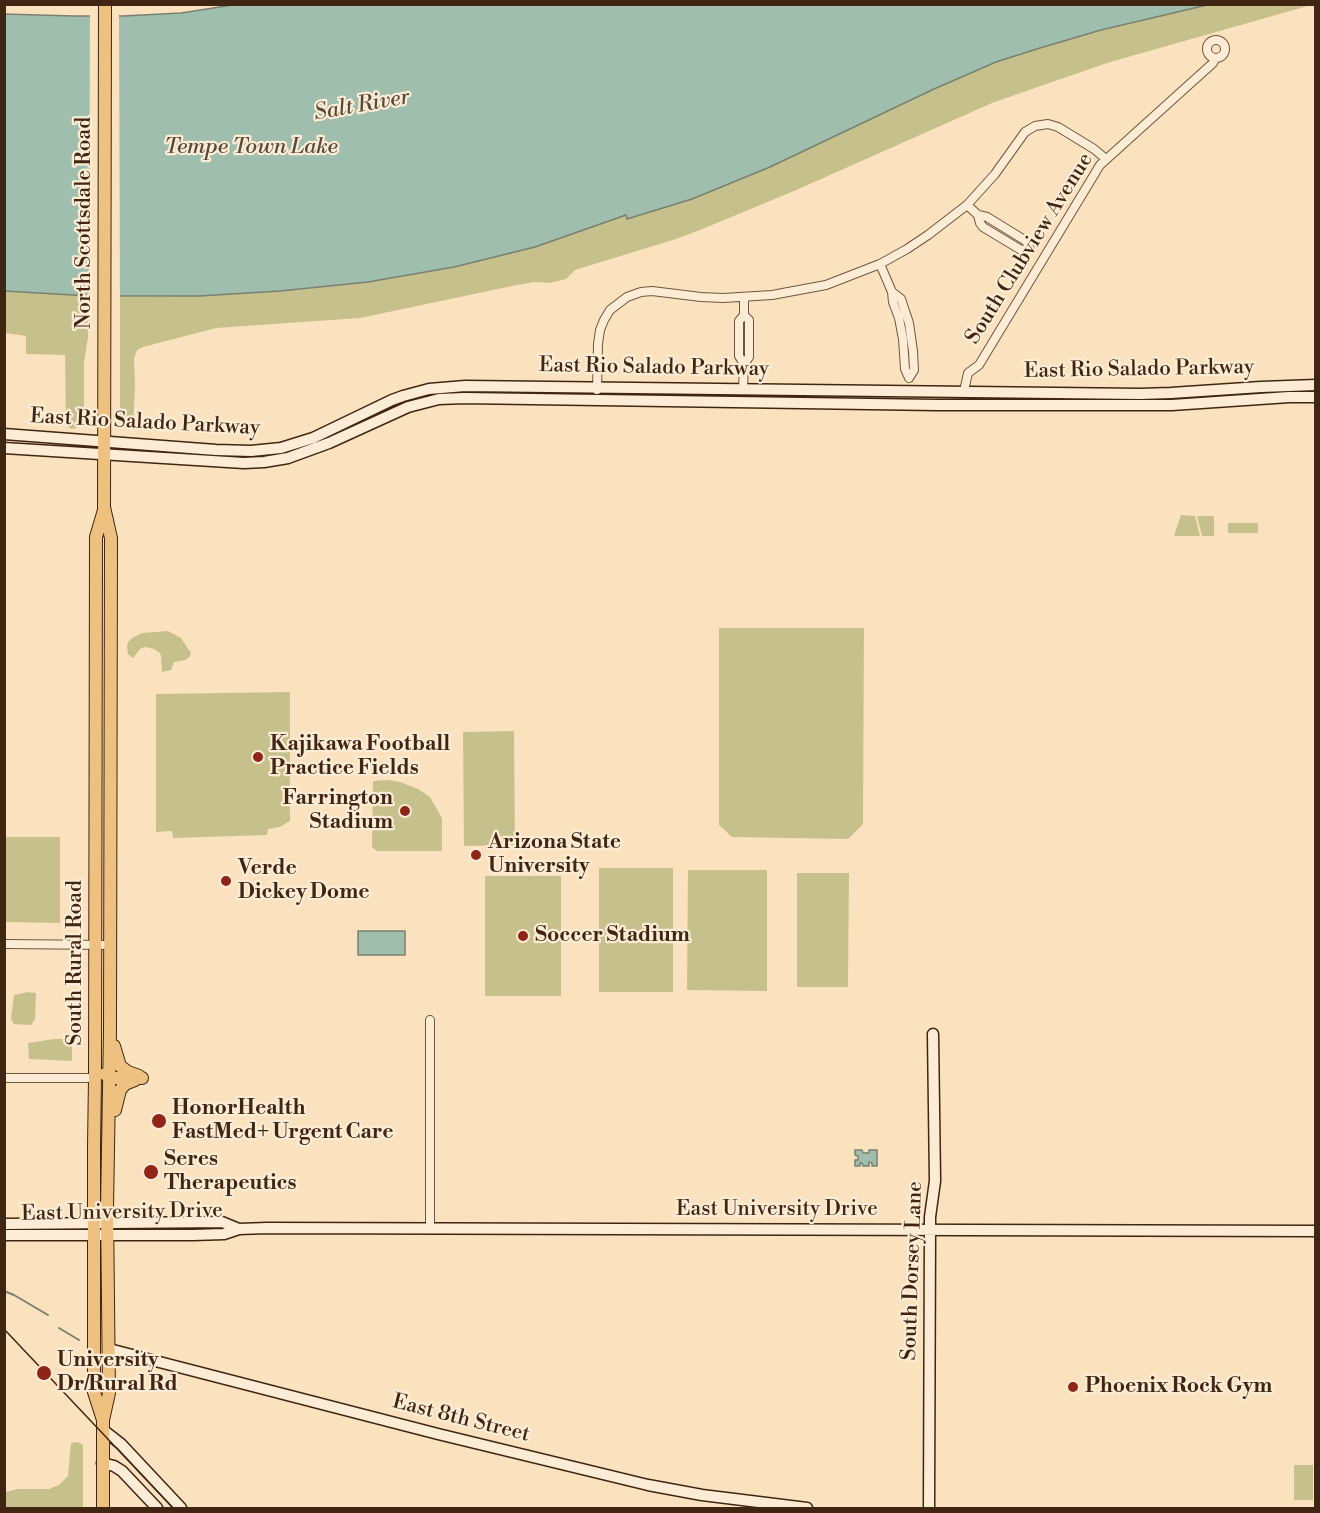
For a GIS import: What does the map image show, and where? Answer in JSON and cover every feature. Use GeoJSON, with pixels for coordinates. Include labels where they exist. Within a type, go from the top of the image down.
{"type":"FeatureCollection","features":[{"type":"Feature","properties":{"kind":"main road","name":"North Scottsdale Road"},"geometry":{"type":"LineString","coordinates":[[105,4],[105,447]]}},
{"type":"Feature","properties":{"kind":"main road","name":"East Rio Salado Parkway"},"geometry":{"type":"LineString","coordinates":[[4,448],[105,447],[251,451],[281,448],[314,438],[392,400],[418,391],[442,387],[1171,393],[1316,385]]}},
{"type":"Feature","properties":{"kind":"main road","name":"East Rio Salado Parkway"},"geometry":{"type":"LineString","coordinates":[[4,434],[244,463],[276,461],[304,453],[408,407],[439,399],[1172,405],[1316,397]]}},
{"type":"Feature","properties":{"kind":"main road","name":"South Rural Road"},"geometry":{"type":"LineString","coordinates":[[103,1509],[103,1425],[109,1393],[107,1229],[110,1078],[111,538],[105,507],[105,447]]}},
{"type":"Feature","properties":{"kind":"main road","name":"South Rural Road"},"geometry":{"type":"LineString","coordinates":[[103,1425],[94,1392],[93,1222],[96,537],[105,507]]}},
{"type":"Feature","properties":{"kind":"main road"},"geometry":{"type":"LineString","coordinates":[[94,1016],[102,1030],[102,1070],[105,1076],[142,1078]]}},
{"type":"Feature","properties":{"kind":"main road"},"geometry":{"type":"LineString","coordinates":[[110,1030],[120,1066],[142,1078]]}},
{"type":"Feature","properties":{"kind":"main road","name":"South Dorsey Lane"},"geometry":{"type":"LineString","coordinates":[[929,1509],[930,1216],[935,1181],[933,1034]]}},
{"type":"Feature","properties":{"kind":"main road"},"geometry":{"type":"LineString","coordinates":[[109,1136],[120,1090],[125,1084],[142,1078]]}},
{"type":"Feature","properties":{"kind":"main road","name":"East University Drive"},"geometry":{"type":"LineString","coordinates":[[4,1224],[93,1222],[107,1229],[224,1234],[239,1228],[1316,1231]]}},
{"type":"Feature","properties":{"kind":"main road","name":"East University Drive"},"geometry":{"type":"LineString","coordinates":[[4,1235],[93,1235],[107,1229]]}},
{"type":"Feature","properties":{"kind":"main road","name":"East 8th Street"},"geometry":{"type":"LineString","coordinates":[[109,1349],[438,1434],[648,1485],[702,1495],[807,1509]]}},
{"type":"Feature","properties":{"kind":"main road"},"geometry":{"type":"LineString","coordinates":[[103,1425],[181,1509]]}},
{"type":"Feature","properties":{"kind":"main road"},"geometry":{"type":"LineString","coordinates":[[102,1463],[122,1471],[157,1509]]}},
{"type":"Feature","properties":{"kind":"street","name":"South Clubview Avenue"},"geometry":{"type":"LineString","coordinates":[[964,391],[968,373],[979,365],[1100,165],[1214,63],[1215,58]]}},
{"type":"Feature","properties":{"kind":"street"},"geometry":{"type":"LineString","coordinates":[[597,399],[600,330],[606,315],[624,299],[652,291],[701,297],[744,298],[782,294],[826,285],[880,264],[928,235],[967,205],[995,174],[1025,132],[1035,126],[1048,124],[1058,127],[1106,159]]}},
{"type":"Feature","properties":{"kind":"street"},"geometry":{"type":"LineString","coordinates":[[967,205],[978,215],[987,217],[1026,241],[1030,249],[1043,258]]}},
{"type":"Feature","properties":{"kind":"street"},"geometry":{"type":"LineString","coordinates":[[880,264],[892,292],[903,339],[905,369],[909,378],[908,404]]}},
{"type":"Feature","properties":{"kind":"street"},"geometry":{"type":"LineString","coordinates":[[743,389],[744,364],[739,356],[739,321],[744,315],[744,298]]}},
{"type":"Feature","properties":{"kind":"street"},"geometry":{"type":"LineString","coordinates":[[4,944],[110,945]]}},
{"type":"Feature","properties":{"kind":"street"},"geometry":{"type":"LineString","coordinates":[[429,1020],[430,1229]]}},
{"type":"Feature","properties":{"kind":"street"},"geometry":{"type":"LineString","coordinates":[[4,1078],[95,1078]]}},
{"type":"Feature","properties":{"kind":"shaded area"},"geometry":{"type":"Polygon","coordinates":[[[1207,5],[1311,5],[1107,63],[992,103],[700,230],[575,270],[566,279],[550,283],[534,282],[517,285],[360,318],[216,328],[143,347],[137,350],[134,359],[133,428],[126,429],[120,420],[120,297],[199,296],[368,282],[535,247],[626,215],[627,219],[770,167],[996,62],[1101,30],[1207,5]]]}},
{"type":"Feature","properties":{"kind":"shaded area"},"geometry":{"type":"Polygon","coordinates":[[[4,291],[89,296],[88,337],[84,363],[84,420],[76,428],[66,426],[65,355],[26,354],[26,336],[5,333],[4,291]]]}},
{"type":"Feature","properties":{"kind":"shaded area"},"geometry":{"type":"Polygon","coordinates":[[[1181,515],[1195,516],[1200,536],[1174,536],[1181,515]]]}},
{"type":"Feature","properties":{"kind":"shaded area"},"geometry":{"type":"Polygon","coordinates":[[[1197,516],[1214,516],[1214,536],[1202,536],[1197,516]]]}},
{"type":"Feature","properties":{"kind":"shaded area"},"geometry":{"type":"Polygon","coordinates":[[[1228,523],[1258,523],[1258,533],[1228,533],[1228,523]]]}},
{"type":"Feature","properties":{"kind":"shaded area"},"geometry":{"type":"Polygon","coordinates":[[[719,628],[864,628],[863,824],[848,839],[732,837],[719,825],[719,628]]]}},
{"type":"Feature","properties":{"kind":"shaded area"},"geometry":{"type":"Polygon","coordinates":[[[168,631],[181,638],[191,653],[186,660],[174,662],[171,670],[162,672],[160,653],[154,649],[144,647],[133,658],[128,654],[128,642],[132,638],[142,633],[168,631]]]}},
{"type":"Feature","properties":{"kind":"shaded area"},"geometry":{"type":"Polygon","coordinates":[[[290,692],[290,821],[280,827],[268,829],[267,835],[173,838],[172,831],[156,832],[156,694],[290,692]]]}},
{"type":"Feature","properties":{"kind":"shaded area"},"geometry":{"type":"Polygon","coordinates":[[[514,731],[515,845],[464,846],[463,732],[514,731]]]}},
{"type":"Feature","properties":{"kind":"shaded area","name":"Farrington Stadium"},"geometry":{"type":"Polygon","coordinates":[[[388,780],[418,789],[430,797],[442,818],[442,851],[377,851],[372,847],[373,781],[388,780]]]}},
{"type":"Feature","properties":{"kind":"shaded area"},"geometry":{"type":"Polygon","coordinates":[[[5,837],[60,837],[60,923],[5,922],[5,837]]]}},
{"type":"Feature","properties":{"kind":"shaded area"},"geometry":{"type":"Polygon","coordinates":[[[599,868],[673,868],[673,992],[599,992],[599,868]]]}},
{"type":"Feature","properties":{"kind":"shaded area"},"geometry":{"type":"Polygon","coordinates":[[[688,870],[767,870],[767,991],[687,990],[688,870]]]}},
{"type":"Feature","properties":{"kind":"shaded area"},"geometry":{"type":"Polygon","coordinates":[[[797,873],[849,873],[848,987],[797,987],[797,873]]]}},
{"type":"Feature","properties":{"kind":"shaded area","name":"Soccer Stadium"},"geometry":{"type":"Polygon","coordinates":[[[485,876],[561,876],[561,996],[485,996],[485,876]]]}},
{"type":"Feature","properties":{"kind":"shaded area"},"geometry":{"type":"Polygon","coordinates":[[[36,993],[35,1019],[31,1025],[14,1024],[11,1019],[14,995],[36,993]]]}},
{"type":"Feature","properties":{"kind":"shaded area"},"geometry":{"type":"Polygon","coordinates":[[[72,1039],[72,1061],[29,1059],[28,1043],[72,1039]]]}},
{"type":"Feature","properties":{"kind":"shaded area"},"geometry":{"type":"Polygon","coordinates":[[[78,1442],[83,1445],[83,1508],[5,1508],[5,1492],[18,1489],[49,1489],[59,1485],[68,1476],[71,1443],[78,1442]]]}},
{"type":"Feature","properties":{"kind":"shaded area"},"geometry":{"type":"Polygon","coordinates":[[[1294,1465],[1313,1465],[1313,1500],[1294,1500],[1294,1465]]]}},
{"type":"Feature","properties":{"kind":"water","name":"Tempe Town Lake"},"geometry":{"type":"Polygon","coordinates":[[[239,4],[1207,5],[1101,30],[996,62],[770,167],[692,199],[627,219],[626,215],[535,247],[454,267],[368,282],[199,296],[89,296],[5,291],[4,14],[123,16],[181,13],[239,4]]]}},
{"type":"Feature","properties":{"kind":"water"},"geometry":{"type":"Polygon","coordinates":[[[358,931],[405,931],[405,955],[358,955],[358,931]]]}},
{"type":"Feature","properties":{"kind":"water"},"geometry":{"type":"Polygon","coordinates":[[[855,1150],[869,1153],[869,1150],[877,1150],[877,1166],[872,1166],[869,1162],[869,1166],[863,1166],[860,1163],[860,1166],[855,1166],[858,1156],[855,1155],[855,1150]]]}},
{"type":"Feature","properties":{"kind":"pier"},"geometry":{"type":"Polygon","coordinates":[[[90,13],[119,13],[120,300],[89,299],[90,13]]]}},
{"type":"Feature","properties":{"kind":"waterway"},"geometry":{"type":"LineString","coordinates":[[4,1291],[48,1315]]}},
{"type":"Feature","properties":{"kind":"waterway"},"geometry":{"type":"LineString","coordinates":[[59,1328],[79,1340]]}},
{"type":"Feature","properties":{"kind":"tram line"},"geometry":{"type":"LineString","coordinates":[[4,1329],[173,1508]]}},
{"type":"Feature","properties":{"kind":"place","name":"Kajikawa Football Practice Fields"},"geometry":{"type":"Point","coordinates":[258,757]}},
{"type":"Feature","properties":{"kind":"place","name":"Farrington Stadium"},"geometry":{"type":"Point","coordinates":[405,811]}},
{"type":"Feature","properties":{"kind":"place","name":"Arizona State University"},"geometry":{"type":"Point","coordinates":[476,855]}},
{"type":"Feature","properties":{"kind":"place","name":"Verde Dickey Dome"},"geometry":{"type":"Point","coordinates":[226,881]}},
{"type":"Feature","properties":{"kind":"place","name":"Soccer Stadium"},"geometry":{"type":"Point","coordinates":[523,936]}},
{"type":"Feature","properties":{"kind":"place","name":"HonorHealth FastMed+ Urgent Care"},"geometry":{"type":"Point","coordinates":[159,1121]}},
{"type":"Feature","properties":{"kind":"place","name":"Seres Therapeutics"},"geometry":{"type":"Point","coordinates":[151,1172]}},
{"type":"Feature","properties":{"kind":"place","name":"University Dr/Rural Rd"},"geometry":{"type":"Point","coordinates":[44,1373]}},
{"type":"Feature","properties":{"kind":"place","name":"Phoenix Rock Gym"},"geometry":{"type":"Point","coordinates":[1073,1387]}},
{"type":"Feature","properties":{"kind":"water label","name":"Salt River"},"geometry":{"type":"Point","coordinates":[362,106]}}]}
